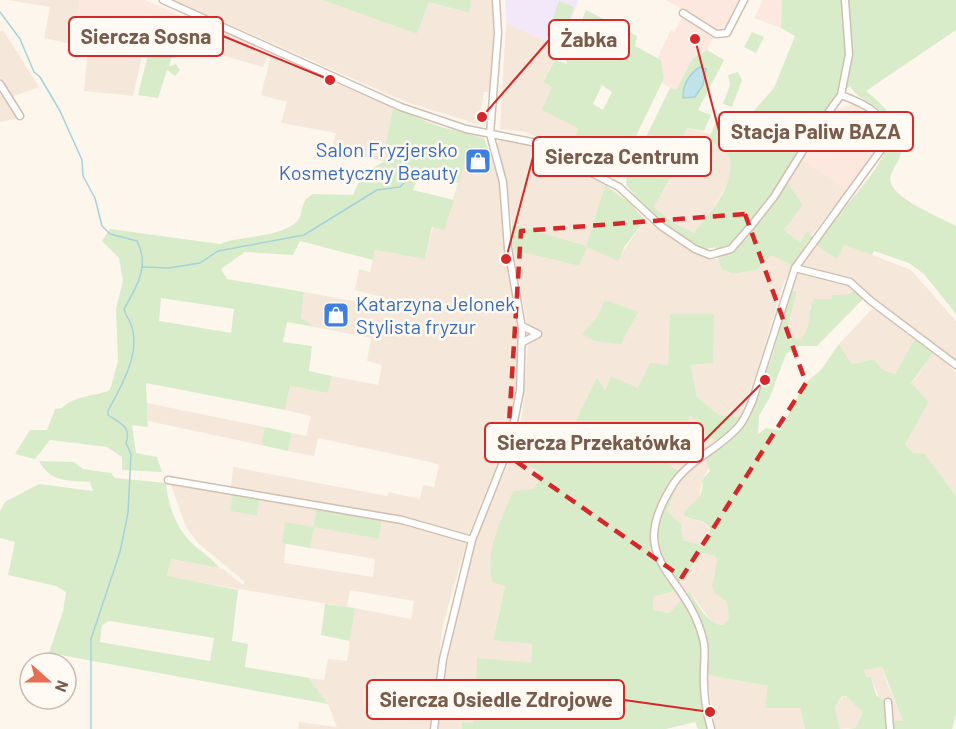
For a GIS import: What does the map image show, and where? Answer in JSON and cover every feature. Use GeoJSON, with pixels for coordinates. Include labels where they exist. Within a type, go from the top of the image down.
{"type":"FeatureCollection","features":[{"type":"Feature","properties":{"kind":"street"},"geometry":{"type":"LineString","coordinates":[[163,0],[401,107],[457,127],[532,142],[619,187],[650,217],[695,249],[717,254],[731,249],[774,197],[817,128],[841,95],[849,54],[845,0]]}},
{"type":"Feature","properties":{"kind":"street"},"geometry":{"type":"LineString","coordinates":[[434,729],[443,659],[472,540],[479,517],[504,463],[514,431],[523,342],[508,248],[503,182],[490,134],[498,33],[496,0]]}},
{"type":"Feature","properties":{"kind":"street"},"geometry":{"type":"LineString","coordinates":[[683,13],[716,34],[727,33],[744,0]]}},
{"type":"Feature","properties":{"kind":"street"},"geometry":{"type":"LineString","coordinates":[[0,84],[20,116]]}},
{"type":"Feature","properties":{"kind":"street"},"geometry":{"type":"LineString","coordinates":[[711,729],[706,703],[703,640],[698,621],[654,550],[656,527],[666,497],[681,474],[734,430],[744,418],[752,402],[795,268],[817,234],[872,165],[884,142],[884,127],[878,115],[862,103],[841,95]]}},
{"type":"Feature","properties":{"kind":"street"},"geometry":{"type":"LineString","coordinates":[[795,268],[850,282],[871,301],[956,365]]}},
{"type":"Feature","properties":{"kind":"street"},"geometry":{"type":"LineString","coordinates":[[522,326],[538,334],[523,342]]}},
{"type":"Feature","properties":{"kind":"street"},"geometry":{"type":"LineString","coordinates":[[168,480],[402,520],[472,540]]}},
{"type":"Feature","properties":{"kind":"street"},"geometry":{"type":"LineString","coordinates":[[888,702],[890,729]]}},
{"type":"Feature","properties":{"kind":"highlighted area"},"geometry":{"type":"Polygon","coordinates":[[[745,214],[806,383],[682,577],[507,455],[521,231],[745,214]]]}},
{"type":"Feature","properties":{"kind":"shaded area"},"geometry":{"type":"Polygon","coordinates":[[[8,0],[80,0],[77,13],[147,34],[133,96],[84,91],[88,48],[44,38],[50,7],[8,0]]]}},
{"type":"Feature","properties":{"kind":"shaded area"},"geometry":{"type":"Polygon","coordinates":[[[80,0],[145,0],[194,21],[186,45],[77,13],[80,0]]]}},
{"type":"Feature","properties":{"kind":"shaded area"},"geometry":{"type":"Polygon","coordinates":[[[174,0],[322,0],[417,34],[429,2],[468,13],[471,0],[492,0],[495,15],[490,92],[484,92],[481,109],[488,111],[487,120],[484,126],[406,102],[174,0]]]}},
{"type":"Feature","properties":{"kind":"shaded area"},"geometry":{"type":"Polygon","coordinates":[[[505,0],[579,0],[560,48],[506,22],[505,0]]]}},
{"type":"Feature","properties":{"kind":"shaded area"},"geometry":{"type":"Polygon","coordinates":[[[666,0],[741,0],[728,26],[715,29],[666,0]]]}},
{"type":"Feature","properties":{"kind":"shaded area"},"geometry":{"type":"Polygon","coordinates":[[[763,0],[782,0],[781,28],[754,18],[763,0]]]}},
{"type":"Feature","properties":{"kind":"shaded area"},"geometry":{"type":"Polygon","coordinates":[[[682,18],[713,38],[707,50],[693,58],[676,91],[662,83],[664,78],[661,60],[657,59],[671,30],[674,32],[682,18]]]}},
{"type":"Feature","properties":{"kind":"shaded area"},"geometry":{"type":"Polygon","coordinates":[[[198,20],[269,52],[263,67],[189,46],[198,20]]]}},
{"type":"Feature","properties":{"kind":"shaded area"},"geometry":{"type":"Polygon","coordinates":[[[506,22],[560,48],[543,82],[552,87],[550,94],[578,128],[570,150],[525,132],[500,129],[506,22]]]}},
{"type":"Feature","properties":{"kind":"shaded area"},"geometry":{"type":"Polygon","coordinates":[[[3,30],[39,87],[11,97],[24,117],[0,122],[0,31],[3,30]]]}},
{"type":"Feature","properties":{"kind":"shaded area"},"geometry":{"type":"Polygon","coordinates":[[[271,55],[393,108],[385,146],[400,150],[392,163],[331,150],[336,133],[281,123],[287,102],[261,95],[271,55]]]}},
{"type":"Feature","properties":{"kind":"shaded area"},"geometry":{"type":"Polygon","coordinates":[[[855,104],[874,114],[882,130],[878,149],[847,190],[802,159],[834,110],[855,104]]]}},
{"type":"Feature","properties":{"kind":"shaded area"},"geometry":{"type":"Polygon","coordinates":[[[687,128],[711,134],[709,139],[729,155],[732,176],[694,234],[675,224],[654,207],[672,176],[667,173],[687,128]]]}},
{"type":"Feature","properties":{"kind":"shaded area"},"geometry":{"type":"Polygon","coordinates":[[[499,140],[527,143],[605,185],[586,246],[617,260],[645,220],[690,250],[707,258],[718,259],[721,269],[733,274],[757,270],[771,254],[793,266],[783,284],[757,372],[740,417],[719,415],[697,397],[691,365],[713,362],[671,314],[668,365],[638,389],[605,392],[597,377],[560,453],[525,449],[511,459],[522,416],[528,345],[527,323],[513,250],[579,266],[586,247],[512,224],[506,177],[497,145],[499,140]]]}},
{"type":"Feature","properties":{"kind":"shaded area"},"geometry":{"type":"Polygon","coordinates":[[[468,149],[490,154],[500,180],[505,255],[519,338],[518,372],[508,437],[468,536],[231,488],[233,467],[387,496],[389,492],[420,499],[423,485],[434,487],[439,465],[430,462],[318,438],[314,456],[288,451],[292,433],[306,436],[311,416],[285,410],[290,386],[328,393],[332,376],[378,385],[382,365],[367,361],[371,338],[315,327],[301,318],[304,292],[380,306],[383,297],[355,290],[359,269],[370,272],[375,250],[425,259],[433,227],[444,229],[468,149]]]}},
{"type":"Feature","properties":{"kind":"shaded area"},"geometry":{"type":"Polygon","coordinates":[[[802,159],[847,190],[811,236],[807,232],[800,242],[784,230],[803,205],[788,183],[802,159]]]}},
{"type":"Feature","properties":{"kind":"shaded area"},"geometry":{"type":"Polygon","coordinates":[[[816,244],[844,244],[911,270],[956,321],[956,362],[886,310],[855,282],[809,270],[801,265],[816,244]]]}},
{"type":"Feature","properties":{"kind":"shaded area"},"geometry":{"type":"Polygon","coordinates":[[[797,272],[847,284],[857,289],[845,295],[833,295],[831,299],[810,306],[810,327],[801,340],[786,335],[797,291],[790,290],[797,272]]]}},
{"type":"Feature","properties":{"kind":"shaded area"},"geometry":{"type":"Polygon","coordinates":[[[875,306],[916,337],[896,374],[882,369],[874,359],[852,364],[839,344],[875,306]]]}},
{"type":"Feature","properties":{"kind":"shaded area"},"geometry":{"type":"Polygon","coordinates":[[[934,352],[956,372],[956,496],[925,454],[913,454],[905,444],[928,402],[911,384],[934,352]]]}},
{"type":"Feature","properties":{"kind":"shaded area"},"geometry":{"type":"Polygon","coordinates":[[[147,403],[265,427],[261,445],[148,421],[147,403]]]}},
{"type":"Feature","properties":{"kind":"shaded area"},"geometry":{"type":"Polygon","coordinates":[[[690,416],[697,420],[702,433],[717,441],[721,448],[702,480],[699,498],[695,505],[688,507],[687,518],[704,523],[710,529],[708,539],[701,545],[683,540],[682,528],[667,511],[681,478],[668,465],[690,416]]]}},
{"type":"Feature","properties":{"kind":"shaded area"},"geometry":{"type":"Polygon","coordinates":[[[511,459],[538,470],[538,482],[533,489],[513,492],[501,519],[496,540],[505,585],[493,639],[532,644],[531,664],[509,695],[505,711],[474,709],[473,723],[462,722],[462,729],[437,729],[443,678],[476,539],[485,513],[511,459]]]}},
{"type":"Feature","properties":{"kind":"shaded area"},"geometry":{"type":"Polygon","coordinates":[[[170,482],[233,492],[231,511],[257,516],[260,497],[317,507],[313,526],[379,539],[382,518],[467,541],[443,625],[430,729],[298,729],[299,722],[337,727],[328,704],[309,678],[324,680],[328,659],[347,661],[355,608],[411,619],[414,601],[350,590],[347,607],[167,577],[170,559],[223,569],[243,585],[245,582],[198,543],[186,527],[170,482]],[[313,527],[286,543],[284,563],[373,577],[375,559],[310,548],[313,527]]]}},
{"type":"Feature","properties":{"kind":"shaded area"},"geometry":{"type":"Polygon","coordinates":[[[702,553],[715,556],[718,560],[713,577],[720,597],[727,602],[730,610],[730,618],[724,625],[715,624],[689,591],[669,613],[653,610],[654,596],[672,592],[702,553]]]}},
{"type":"Feature","properties":{"kind":"shaded area"},"geometry":{"type":"Polygon","coordinates":[[[882,667],[904,721],[888,720],[871,677],[866,678],[864,670],[882,667]]]}},
{"type":"Feature","properties":{"kind":"shaded area"},"geometry":{"type":"Polygon","coordinates":[[[707,675],[768,686],[800,708],[805,729],[715,729],[707,675]]]}},
{"type":"Feature","properties":{"kind":"shaded area"},"geometry":{"type":"Polygon","coordinates":[[[843,696],[849,698],[863,713],[855,728],[840,729],[835,709],[843,696]]]}},
{"type":"Feature","properties":{"kind":"green space"},"geometry":{"type":"Polygon","coordinates":[[[322,0],[471,0],[469,13],[429,2],[417,34],[322,0]]]}},
{"type":"Feature","properties":{"kind":"green space"},"geometry":{"type":"Polygon","coordinates":[[[782,0],[956,0],[956,30],[866,91],[889,113],[902,140],[898,161],[890,177],[895,189],[910,202],[956,226],[956,314],[924,274],[909,263],[874,251],[872,255],[844,245],[837,259],[809,240],[793,266],[771,255],[757,270],[733,274],[721,269],[715,247],[704,249],[679,237],[654,216],[626,185],[627,176],[670,88],[676,90],[693,58],[707,50],[724,60],[698,110],[711,115],[704,131],[687,128],[667,172],[672,175],[654,207],[675,224],[694,233],[721,197],[729,176],[729,155],[709,139],[719,113],[729,113],[754,122],[757,115],[751,114],[774,88],[795,36],[781,28],[782,0]],[[850,86],[830,105],[784,177],[803,205],[784,230],[800,242],[807,231],[816,241],[863,185],[887,148],[889,132],[887,120],[879,109],[853,91],[850,86]]]}},
{"type":"Feature","properties":{"kind":"green space"},"geometry":{"type":"Polygon","coordinates":[[[559,1],[574,7],[562,40],[547,35],[559,1]]]}},
{"type":"Feature","properties":{"kind":"green space"},"geometry":{"type":"Polygon","coordinates":[[[586,10],[637,36],[635,46],[661,60],[664,78],[619,171],[615,173],[570,150],[578,128],[542,110],[552,87],[543,82],[555,60],[567,64],[566,58],[586,10]],[[602,85],[593,104],[603,110],[612,92],[602,85]]]}},
{"type":"Feature","properties":{"kind":"green space"},"geometry":{"type":"Polygon","coordinates":[[[752,32],[764,37],[756,53],[744,47],[752,32]]]}},
{"type":"Feature","properties":{"kind":"green space"},"geometry":{"type":"Polygon","coordinates":[[[151,43],[174,49],[169,66],[176,64],[180,70],[175,76],[167,70],[158,98],[138,95],[151,43]]]}},
{"type":"Feature","properties":{"kind":"green space"},"geometry":{"type":"Polygon","coordinates":[[[738,72],[742,80],[732,107],[723,104],[730,85],[728,75],[738,72]]]}},
{"type":"Feature","properties":{"kind":"green space"},"geometry":{"type":"Polygon","coordinates":[[[393,108],[441,127],[484,138],[490,154],[468,149],[459,183],[419,174],[413,190],[454,200],[444,230],[432,227],[425,259],[375,250],[373,260],[300,241],[293,255],[245,252],[221,269],[227,279],[304,292],[301,318],[315,327],[287,322],[283,342],[312,346],[309,371],[332,376],[328,393],[290,386],[285,410],[146,383],[148,427],[132,425],[136,453],[157,457],[162,472],[122,470],[122,457],[107,447],[50,440],[35,459],[15,454],[30,430],[47,430],[55,409],[62,408],[78,398],[110,390],[118,361],[116,309],[123,281],[119,258],[102,241],[110,229],[220,244],[286,229],[300,217],[306,199],[313,194],[353,195],[362,174],[385,161],[393,163],[400,150],[385,146],[393,108]],[[161,298],[159,321],[231,333],[234,309],[161,298]]]}},
{"type":"Feature","properties":{"kind":"green space"},"geometry":{"type":"Polygon","coordinates":[[[605,185],[630,203],[645,220],[625,246],[618,261],[587,247],[579,266],[513,250],[512,224],[586,246],[605,185]]]}},
{"type":"Feature","properties":{"kind":"green space"},"geometry":{"type":"Polygon","coordinates":[[[857,289],[865,297],[817,346],[799,346],[786,354],[770,397],[759,416],[758,434],[766,428],[781,430],[804,384],[821,370],[839,344],[852,364],[874,359],[882,369],[895,374],[916,337],[934,352],[911,383],[929,402],[905,444],[913,453],[925,454],[956,496],[956,714],[952,729],[847,729],[855,728],[863,713],[846,696],[842,696],[835,708],[840,729],[805,729],[800,708],[765,708],[768,686],[701,675],[705,721],[709,729],[698,729],[695,722],[666,729],[462,729],[462,722],[473,723],[474,709],[505,711],[509,696],[476,691],[477,658],[531,663],[532,644],[493,640],[505,586],[493,582],[490,560],[495,536],[513,491],[533,489],[538,482],[538,470],[511,459],[530,442],[560,453],[597,377],[605,391],[611,376],[638,388],[650,363],[668,365],[670,314],[714,314],[713,363],[691,365],[697,397],[719,415],[740,417],[746,421],[772,357],[790,290],[797,291],[786,335],[801,340],[809,323],[810,309],[814,299],[831,299],[833,295],[845,295],[857,289]],[[690,416],[668,465],[679,471],[681,478],[667,511],[681,524],[683,540],[701,545],[708,539],[710,529],[705,523],[684,515],[685,510],[701,494],[702,480],[710,471],[706,459],[721,448],[717,441],[702,433],[697,420],[690,416]],[[702,553],[672,592],[654,596],[653,610],[669,613],[689,591],[713,622],[724,625],[729,618],[727,602],[716,594],[712,586],[717,560],[715,556],[702,553]],[[882,667],[864,670],[866,677],[871,677],[876,695],[885,701],[888,720],[903,721],[882,667]]]}},
{"type":"Feature","properties":{"kind":"green space"},"geometry":{"type":"Polygon","coordinates":[[[605,300],[638,312],[621,344],[595,341],[582,334],[598,316],[605,300]]]}},
{"type":"Feature","properties":{"kind":"green space"},"geometry":{"type":"Polygon","coordinates":[[[265,427],[292,433],[288,451],[261,445],[265,427]]]}},
{"type":"Feature","properties":{"kind":"green space"},"geometry":{"type":"Polygon","coordinates":[[[39,461],[74,462],[83,469],[111,473],[115,478],[166,483],[171,509],[178,526],[189,540],[219,568],[171,559],[167,576],[238,590],[232,641],[248,644],[245,667],[309,678],[328,704],[78,658],[78,651],[50,651],[63,611],[66,592],[56,586],[8,575],[15,542],[0,538],[0,511],[5,502],[39,484],[93,491],[90,482],[60,479],[49,473],[39,461]],[[109,621],[102,625],[100,642],[210,661],[214,638],[109,621]]]}},
{"type":"Feature","properties":{"kind":"green space"},"geometry":{"type":"Polygon","coordinates":[[[233,492],[260,497],[257,516],[230,511],[233,492]]]}},
{"type":"Feature","properties":{"kind":"green space"},"geometry":{"type":"Polygon","coordinates":[[[317,507],[382,518],[379,539],[314,527],[310,548],[282,543],[285,522],[313,527],[317,507]]]}},
{"type":"Feature","properties":{"kind":"green space"},"geometry":{"type":"Polygon","coordinates":[[[325,604],[355,608],[350,641],[321,635],[325,604]]]}},
{"type":"Feature","properties":{"kind":"water"},"geometry":{"type":"Polygon","coordinates":[[[700,67],[706,69],[703,85],[695,97],[683,98],[687,80],[700,67]]]}},
{"type":"Feature","properties":{"kind":"waterway"},"geometry":{"type":"LineString","coordinates":[[0,12],[20,39],[34,72],[40,77],[60,111],[82,160],[83,176],[95,198],[102,226],[110,234],[137,241],[141,250],[140,276],[124,309],[133,333],[132,356],[124,380],[108,411],[108,415],[121,423],[127,433],[126,443],[131,454],[128,513],[120,552],[91,639],[91,729]]}},
{"type":"Feature","properties":{"kind":"waterway"},"geometry":{"type":"LineString","coordinates":[[143,267],[169,268],[200,263],[218,251],[304,235],[377,190],[400,187],[412,175]]}},
{"type":"Feature","properties":{"kind":"place","name":"Stacja Paliw BAZA"},"geometry":{"type":"Point","coordinates":[695,39]}},
{"type":"Feature","properties":{"kind":"place","name":"Siercza Sosna"},"geometry":{"type":"Point","coordinates":[330,80]}},
{"type":"Feature","properties":{"kind":"place","name":"Żabka"},"geometry":{"type":"Point","coordinates":[482,117]}},
{"type":"Feature","properties":{"kind":"place","name":"Salon Fryzjersko Kosmetyczny Beauty"},"geometry":{"type":"Point","coordinates":[478,161]}},
{"type":"Feature","properties":{"kind":"place","name":"Siercza Centrum"},"geometry":{"type":"Point","coordinates":[506,259]}},
{"type":"Feature","properties":{"kind":"place","name":"Katarzyna Jelonek Stylista fryzur"},"geometry":{"type":"Point","coordinates":[336,315]}},
{"type":"Feature","properties":{"kind":"place","name":"Siercza Przekatówka"},"geometry":{"type":"Point","coordinates":[765,380]}},
{"type":"Feature","properties":{"kind":"place","name":"Siercza Osiedle Zdrojowe"},"geometry":{"type":"Point","coordinates":[710,712]}}]}
